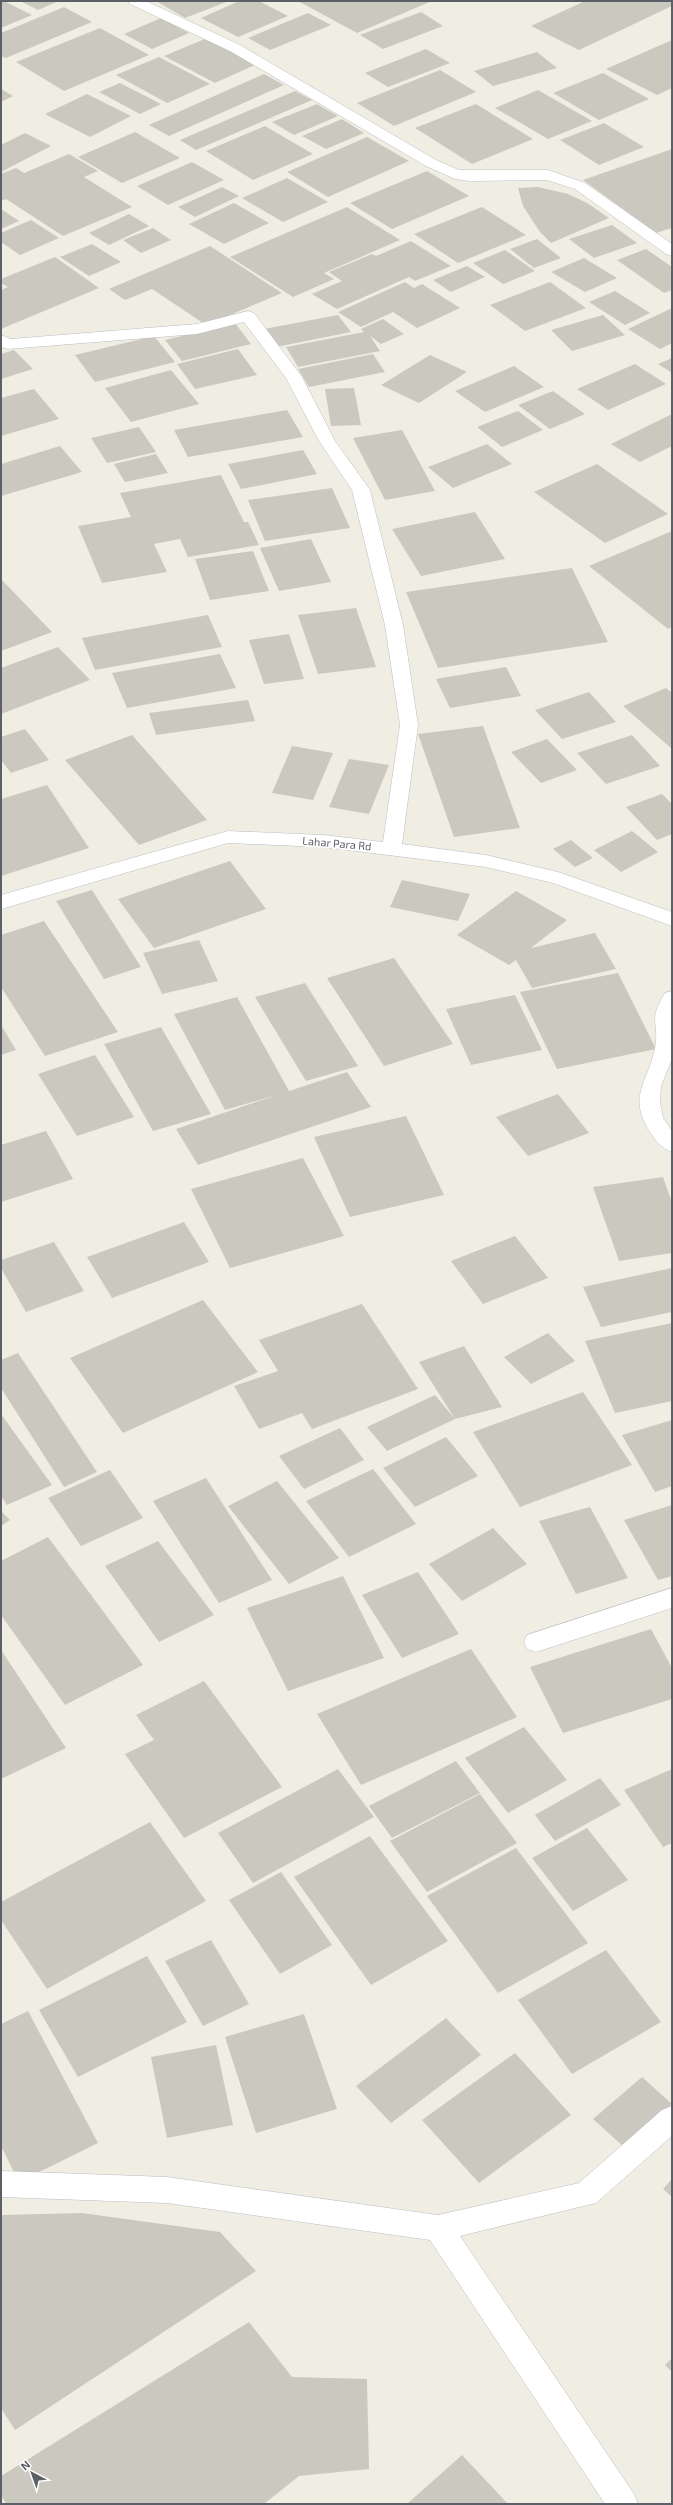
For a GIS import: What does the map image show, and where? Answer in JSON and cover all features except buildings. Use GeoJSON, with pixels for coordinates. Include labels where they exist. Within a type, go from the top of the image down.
{"type":"FeatureCollection","features":[{"type":"Feature","properties":{"kind":"street"},"geometry":{"type":"LineString","coordinates":[[135,1],[235,48],[437,166],[455,174],[469,176],[548,175],[580,186],[672,251]]}},
{"type":"Feature","properties":{"kind":"street"},"geometry":{"type":"LineString","coordinates":[[1,340],[8,344],[197,329],[248,316],[294,377],[327,441],[361,490],[394,625],[409,725],[392,848]]}},
{"type":"Feature","properties":{"kind":"street","name":"Lahar Para Rd"},"geometry":{"type":"LineString","coordinates":[[1,902],[228,837],[323,841],[392,848],[486,861],[558,878],[672,919]]}},
{"type":"Feature","properties":{"kind":"street"},"geometry":{"type":"LineString","coordinates":[[672,998],[663,1010],[665,1048],[650,1088],[651,1114],[664,1137],[672,1144]]}},
{"type":"Feature","properties":{"kind":"street"},"geometry":{"type":"LineString","coordinates":[[536,1642],[672,1598]]}},
{"type":"Feature","properties":{"kind":"street"},"geometry":{"type":"LineString","coordinates":[[1,2184],[167,2190],[438,2228],[586,2194],[672,2119]]}},
{"type":"Feature","properties":{"kind":"street"},"geometry":{"type":"LineString","coordinates":[[438,2228],[623,2504]]}}]}
